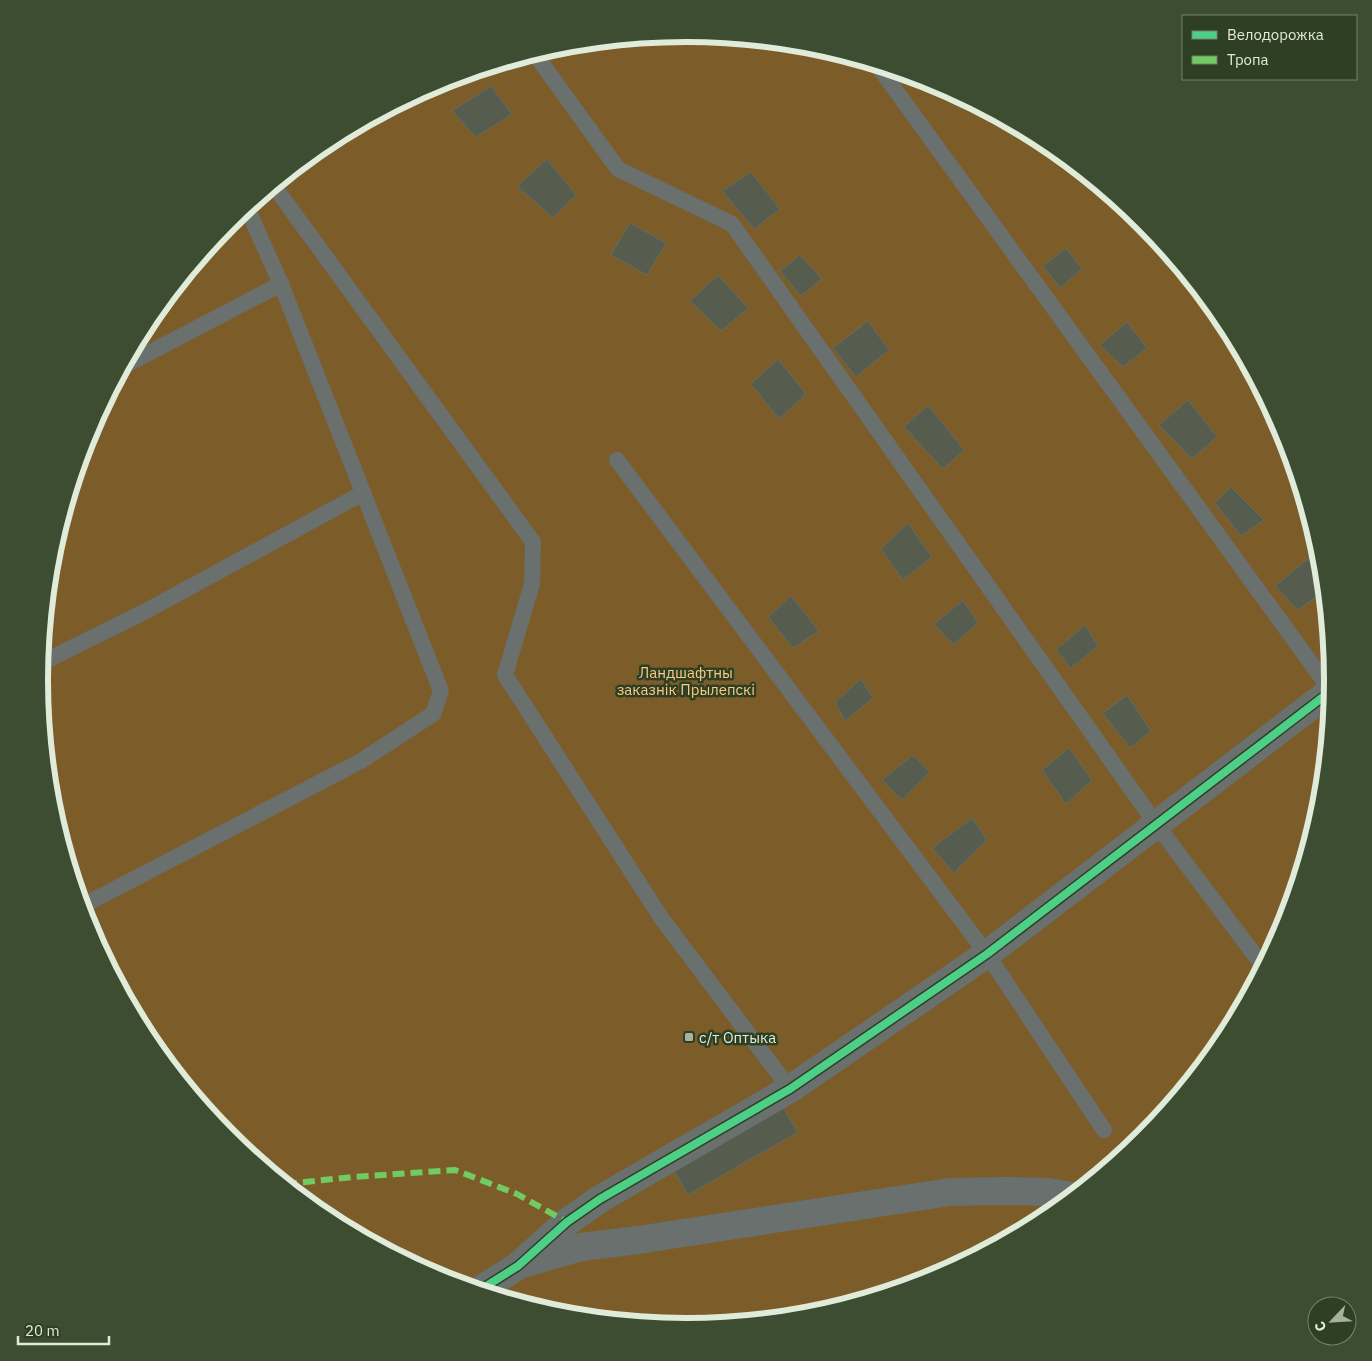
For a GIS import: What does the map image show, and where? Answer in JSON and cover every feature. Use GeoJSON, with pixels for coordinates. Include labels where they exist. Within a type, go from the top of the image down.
{"type":"FeatureCollection","features":[{"type":"Feature","properties":{"kind":"street"},"geometry":{"type":"LineString","coordinates":[[486,1286],[518,1266],[567,1222],[600,1199],[790,1088],[988,954],[1324,697]]}},
{"type":"Feature","properties":{"kind":"street"},"geometry":{"type":"LineString","coordinates":[[518,1266],[580,1247],[638,1240],[950,1192],[1006,1190],[1063,1194]]}},
{"type":"Feature","properties":{"kind":"lane"},"geometry":{"type":"LineString","coordinates":[[539,60],[618,169],[732,224],[1156,824],[1259,961]]}},
{"type":"Feature","properties":{"kind":"lane"},"geometry":{"type":"LineString","coordinates":[[884,74],[1324,681]]}},
{"type":"Feature","properties":{"kind":"lane"},"geometry":{"type":"LineString","coordinates":[[277,191],[533,542],[532,584],[505,675],[662,920],[790,1088]]}},
{"type":"Feature","properties":{"kind":"lane"},"geometry":{"type":"LineString","coordinates":[[88,903],[360,761],[433,714],[441,691],[281,284],[250,215]]}},
{"type":"Feature","properties":{"kind":"lane"},"geometry":{"type":"LineString","coordinates":[[133,361],[281,284]]}},
{"type":"Feature","properties":{"kind":"lane"},"geometry":{"type":"LineString","coordinates":[[617,460],[988,954],[1104,1130]]}},
{"type":"Feature","properties":{"kind":"lane"},"geometry":{"type":"LineString","coordinates":[[49,659],[146,611],[363,493]]}},
{"type":"Feature","properties":{"kind":"green space","name":"Ландшафтны заказнік Прылепскі"},"geometry":{"type":"Polygon","coordinates":[[[686,42],[728,44],[769,48],[851,64],[891,76],[968,108],[1005,128],[1074,174],[1137,229],[1166,260],[1192,292],[1239,362],[1258,398],[1290,475],[1312,556],[1319,597],[1323,639],[1323,722],[1319,764],[1302,846],[1290,886],[1258,963],[1239,999],[1192,1069],[1166,1101],[1107,1160],[1074,1187],[1005,1233],[968,1253],[891,1285],[851,1297],[769,1313],[728,1317],[644,1317],[603,1313],[521,1297],[481,1285],[404,1253],[367,1233],[298,1187],[235,1132],[206,1101],[180,1069],[133,999],[114,963],[82,886],[60,805],[53,764],[49,722],[49,639],[53,597],[70,515],[82,475],[114,398],[133,361],[180,292],[206,260],[265,201],[298,174],[367,128],[404,108],[481,76],[521,64],[603,48],[686,42]]]}},
{"type":"Feature","properties":{"kind":"building"},"geometry":{"type":"Polygon","coordinates":[[[491,86],[512,114],[476,137],[452,111],[491,86]]]}},
{"type":"Feature","properties":{"kind":"building"},"geometry":{"type":"Polygon","coordinates":[[[547,159],[576,195],[553,218],[517,186],[547,159]]]}},
{"type":"Feature","properties":{"kind":"building"},"geometry":{"type":"Polygon","coordinates":[[[751,172],[780,209],[754,229],[722,191],[751,172]]]}},
{"type":"Feature","properties":{"kind":"building"},"geometry":{"type":"Polygon","coordinates":[[[630,223],[666,243],[647,275],[611,255],[630,223]]]}},
{"type":"Feature","properties":{"kind":"building"},"geometry":{"type":"Polygon","coordinates":[[[1066,248],[1082,269],[1060,288],[1043,266],[1066,248]]]}},
{"type":"Feature","properties":{"kind":"building"},"geometry":{"type":"Polygon","coordinates":[[[800,255],[822,279],[801,296],[780,271],[800,255]]]}},
{"type":"Feature","properties":{"kind":"building"},"geometry":{"type":"Polygon","coordinates":[[[718,275],[748,308],[721,331],[690,301],[718,275]]]}},
{"type":"Feature","properties":{"kind":"building"},"geometry":{"type":"Polygon","coordinates":[[[868,321],[889,350],[856,377],[833,348],[868,321]]]}},
{"type":"Feature","properties":{"kind":"building"},"geometry":{"type":"Polygon","coordinates":[[[1127,322],[1147,348],[1123,367],[1100,345],[1127,322]]]}},
{"type":"Feature","properties":{"kind":"building"},"geometry":{"type":"Polygon","coordinates":[[[778,359],[806,394],[779,419],[751,384],[778,359]]]}},
{"type":"Feature","properties":{"kind":"building"},"geometry":{"type":"Polygon","coordinates":[[[1188,400],[1217,437],[1192,459],[1159,425],[1188,400]]]}},
{"type":"Feature","properties":{"kind":"building"},"geometry":{"type":"Polygon","coordinates":[[[928,405],[964,450],[943,469],[904,427],[928,405]]]}},
{"type":"Feature","properties":{"kind":"building"},"geometry":{"type":"Polygon","coordinates":[[[1231,487],[1264,520],[1241,536],[1215,503],[1231,487]]]}},
{"type":"Feature","properties":{"kind":"building"},"geometry":{"type":"Polygon","coordinates":[[[908,523],[932,557],[903,580],[881,549],[908,523]]]}},
{"type":"Feature","properties":{"kind":"building"},"geometry":{"type":"Polygon","coordinates":[[[1309,558],[1313,563],[1319,595],[1298,610],[1275,586],[1309,558]]]}},
{"type":"Feature","properties":{"kind":"building"},"geometry":{"type":"Polygon","coordinates":[[[791,596],[819,631],[793,648],[768,617],[791,596]]]}},
{"type":"Feature","properties":{"kind":"building"},"geometry":{"type":"Polygon","coordinates":[[[963,600],[978,623],[953,645],[934,624],[963,600]]]}},
{"type":"Feature","properties":{"kind":"building"},"geometry":{"type":"Polygon","coordinates":[[[1085,625],[1098,646],[1071,668],[1056,650],[1085,625]]]}},
{"type":"Feature","properties":{"kind":"building"},"geometry":{"type":"Polygon","coordinates":[[[861,679],[873,698],[845,721],[835,702],[861,679]]]}},
{"type":"Feature","properties":{"kind":"building"},"geometry":{"type":"Polygon","coordinates":[[[1127,695],[1151,731],[1130,748],[1103,713],[1127,695]]]}},
{"type":"Feature","properties":{"kind":"building"},"geometry":{"type":"Polygon","coordinates":[[[1069,748],[1092,780],[1066,804],[1042,770],[1069,748]]]}},
{"type":"Feature","properties":{"kind":"building"},"geometry":{"type":"Polygon","coordinates":[[[913,755],[930,772],[902,800],[882,780],[913,755]]]}},
{"type":"Feature","properties":{"kind":"building"},"geometry":{"type":"Polygon","coordinates":[[[972,818],[987,840],[954,873],[932,848],[972,818]]]}},
{"type":"Feature","properties":{"kind":"building"},"geometry":{"type":"Polygon","coordinates":[[[782,1106],[798,1132],[688,1195],[673,1169],[782,1106]]]}},
{"type":"Feature","properties":{"kind":"marked path"},"geometry":{"type":"LineString","coordinates":[[293,1183],[455,1170],[517,1194],[567,1222]]}},
{"type":"Feature","properties":{"kind":"cycle path"},"geometry":{"type":"LineString","coordinates":[[486,1286],[518,1266],[567,1222],[600,1199],[790,1089],[987,954],[1324,696]]}},
{"type":"Feature","properties":{"kind":"place","name":"с/т Оптыка"},"geometry":{"type":"Point","coordinates":[689,1037]}}]}
